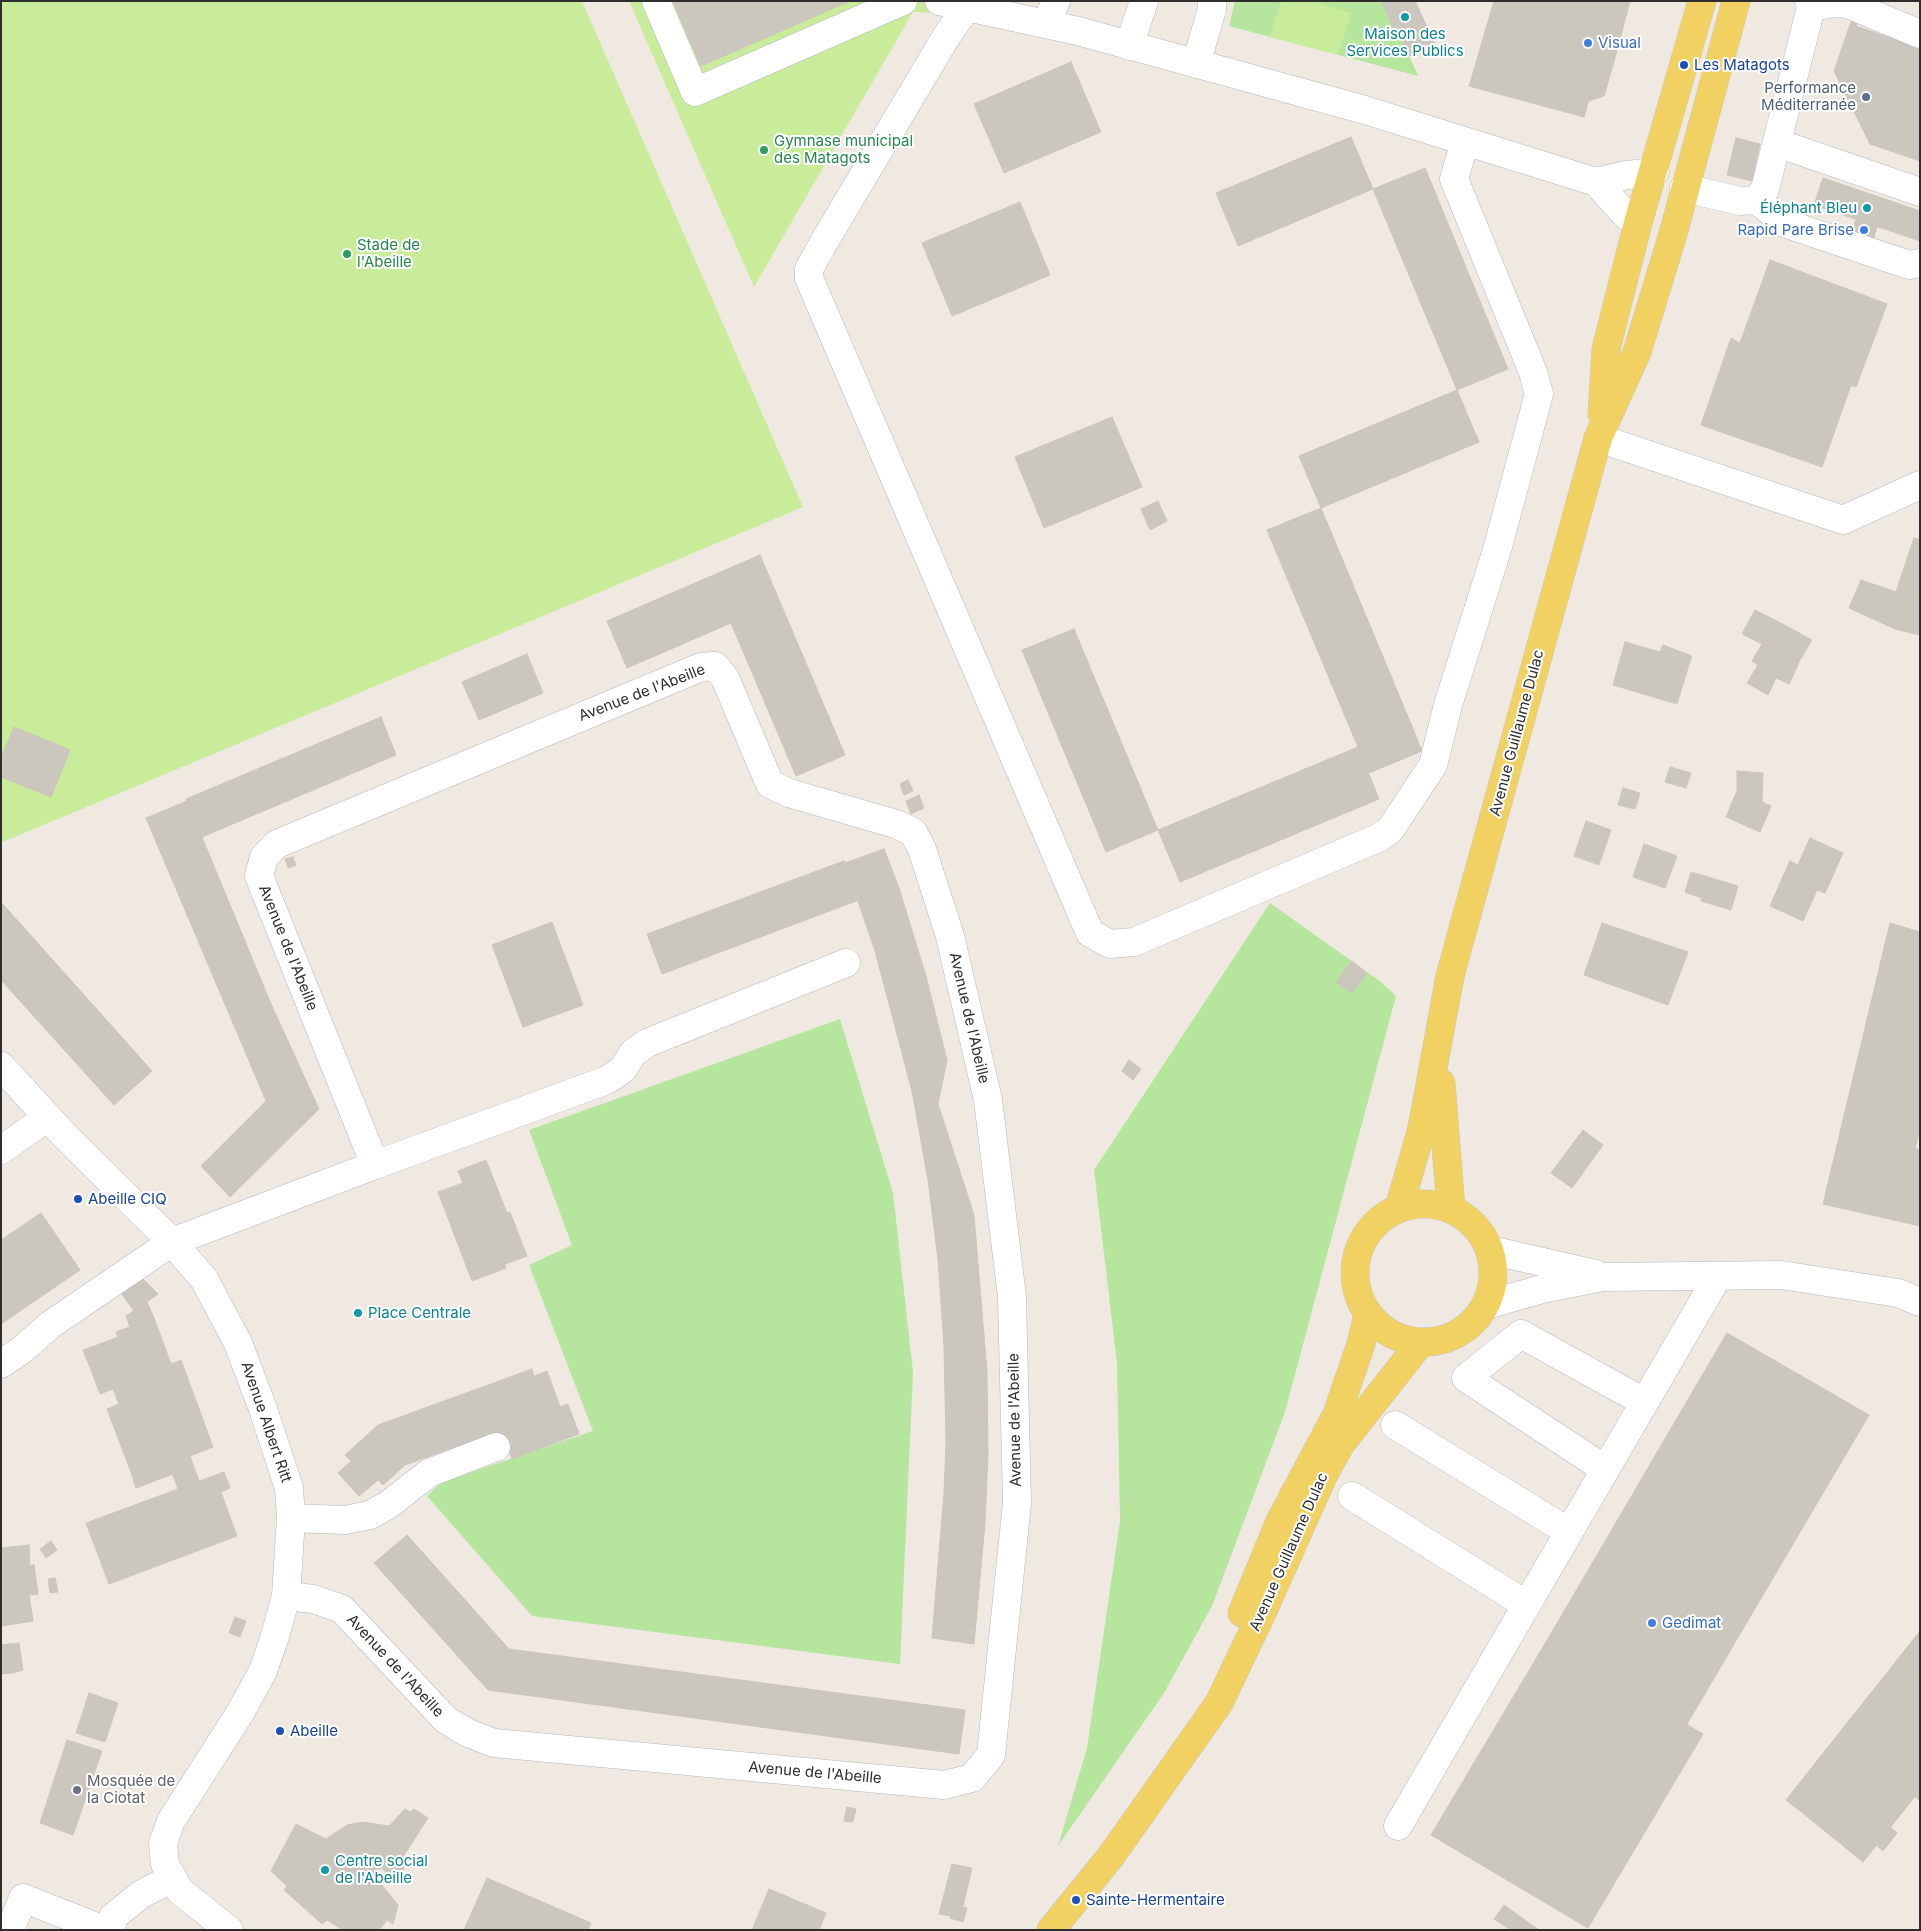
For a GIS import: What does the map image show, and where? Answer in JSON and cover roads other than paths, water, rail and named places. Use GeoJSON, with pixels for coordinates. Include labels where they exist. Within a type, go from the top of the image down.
{"type":"FeatureCollection","features":[{"type":"Feature","properties":{"kind":"main road","name":"Avenue Guillaume Dulac"},"geometry":{"type":"LineString","coordinates":[[1600,433],[1606,349],[1638,223],[1655,172],[1702,1]]}},
{"type":"Feature","properties":{"kind":"main road","name":"Avenue Guillaume Dulac"},"geometry":{"type":"LineString","coordinates":[[1399,1208],[1422,1128],[1450,976],[1600,433],[1637,352],[1673,234],[1736,1]]}},
{"type":"Feature","properties":{"kind":"main road"},"geometry":{"type":"LineString","coordinates":[[1655,172],[1686,184]]}},
{"type":"Feature","properties":{"kind":"main road"},"geometry":{"type":"LineString","coordinates":[[1638,223],[1673,234]]}},
{"type":"Feature","properties":{"kind":"main road","name":"Avenue Guillaume Dulac"},"geometry":{"type":"LineString","coordinates":[[1438,1039],[1445,1157],[1451,1209]]}},
{"type":"Feature","properties":{"kind":"main road"},"geometry":{"type":"LineString","coordinates":[[1425,1204],[1451,1209],[1468,1218],[1490,1250],[1493,1277],[1486,1305],[1474,1321],[1459,1333],[1441,1340],[1421,1342],[1400,1338],[1388,1332],[1368,1314],[1358,1295],[1355,1274],[1357,1253],[1367,1234],[1381,1219],[1399,1208],[1425,1204]]}},
{"type":"Feature","properties":{"kind":"main road","name":"Avenue Guillaume Dulac"},"geometry":{"type":"LineString","coordinates":[[1170,1770],[1200,1701],[1244,1610],[1280,1522],[1337,1414],[1361,1344],[1368,1314]]}},
{"type":"Feature","properties":{"kind":"main road","name":"Avenue Guillaume Dulac"},"geometry":{"type":"LineString","coordinates":[[1050,1930],[1111,1856],[1170,1770],[1196,1739],[1219,1703],[1262,1615],[1323,1476],[1340,1446],[1421,1342]]}},
{"type":"Feature","properties":{"kind":"street"},"geometry":{"type":"LineString","coordinates":[[656,1],[694,92],[902,1]]}},
{"type":"Feature","properties":{"kind":"street"},"geometry":{"type":"LineString","coordinates":[[939,1],[966,8],[1051,13],[1129,46],[1365,110],[1596,182],[1627,175],[1655,172]]}},
{"type":"Feature","properties":{"kind":"street"},"geometry":{"type":"LineString","coordinates":[[1129,46],[1144,1]]}},
{"type":"Feature","properties":{"kind":"street"},"geometry":{"type":"LineString","coordinates":[[1196,64],[1212,9],[1212,1]]}},
{"type":"Feature","properties":{"kind":"street"},"geometry":{"type":"LineString","coordinates":[[1756,200],[1765,189],[1810,4],[1834,2],[1848,4],[1920,34]]}},
{"type":"Feature","properties":{"kind":"street"},"geometry":{"type":"LineString","coordinates":[[966,8],[946,36],[824,242],[809,269],[809,278],[1090,933],[1110,944],[1134,942],[1378,838],[1390,830],[1433,765],[1448,705],[1497,550],[1539,394],[1533,372],[1454,179],[1465,142]]}},
{"type":"Feature","properties":{"kind":"street"},"geometry":{"type":"LineString","coordinates":[[1776,143],[1920,192]]}},
{"type":"Feature","properties":{"kind":"street"},"geometry":{"type":"LineString","coordinates":[[1596,182],[1626,215],[1638,223]]}},
{"type":"Feature","properties":{"kind":"street"},"geometry":{"type":"LineString","coordinates":[[1686,184],[1740,201],[1756,200],[1787,224],[1909,265],[1920,264]]}},
{"type":"Feature","properties":{"kind":"street"},"geometry":{"type":"LineString","coordinates":[[1600,433],[1843,520],[1920,485]]}},
{"type":"Feature","properties":{"kind":"street","name":"Avenue de l'Abeille"},"geometry":{"type":"LineString","coordinates":[[286,1596],[313,1599],[342,1609],[446,1720],[468,1733],[494,1742],[944,1785],[972,1778],[992,1755],[1017,1503],[1012,1297],[988,1100],[950,936],[922,849],[913,832],[896,824],[788,793],[770,784],[724,678],[715,666],[701,667],[276,844],[264,857],[260,876],[375,1165]]}},
{"type":"Feature","properties":{"kind":"street"},"geometry":{"type":"LineString","coordinates":[[1,1364],[23,1349],[50,1325],[172,1242],[607,1080],[623,1069],[633,1053],[647,1043],[846,963]]}},
{"type":"Feature","properties":{"kind":"street","name":"Avenue Albert Ritt"},"geometry":{"type":"LineString","coordinates":[[1,1066],[48,1117],[172,1242],[204,1280],[238,1343],[289,1488],[291,1518],[286,1596],[263,1671],[240,1713],[171,1821],[163,1843],[165,1864],[180,1891],[229,1930]]}},
{"type":"Feature","properties":{"kind":"street"},"geometry":{"type":"LineString","coordinates":[[1,1150],[48,1117]]}},
{"type":"Feature","properties":{"kind":"street"},"geometry":{"type":"LineString","coordinates":[[1490,1250],[1604,1277]]}},
{"type":"Feature","properties":{"kind":"street"},"geometry":{"type":"LineString","coordinates":[[1486,1305],[1542,1289],[1604,1277],[1781,1275],[1898,1292],[1920,1302]]}},
{"type":"Feature","properties":{"kind":"street"},"geometry":{"type":"LineString","coordinates":[[1398,1826],[1718,1276]]}},
{"type":"Feature","properties":{"kind":"street"},"geometry":{"type":"LineString","coordinates":[[1605,1469],[1466,1378],[1521,1334],[1644,1402]]}},
{"type":"Feature","properties":{"kind":"street"},"geometry":{"type":"LineString","coordinates":[[1395,1425],[1569,1532]]}},
{"type":"Feature","properties":{"kind":"street"},"geometry":{"type":"LineString","coordinates":[[291,1518],[345,1520],[370,1515],[388,1505],[429,1473],[496,1447]]}},
{"type":"Feature","properties":{"kind":"street"},"geometry":{"type":"LineString","coordinates":[[1352,1496],[1527,1605]]}},
{"type":"Feature","properties":{"kind":"street"},"geometry":{"type":"LineString","coordinates":[[111,1930],[113,1917],[140,1895],[172,1878]]}},
{"type":"Feature","properties":{"kind":"street"},"geometry":{"type":"LineString","coordinates":[[10,1930],[22,1898],[104,1930]]}},
{"type":"Feature","properties":{"kind":"place","name":"Maison des Services Publics"},"geometry":{"type":"Point","coordinates":[1405,17]}},
{"type":"Feature","properties":{"kind":"place","name":"Visual"},"geometry":{"type":"Point","coordinates":[1588,43]}},
{"type":"Feature","properties":{"kind":"place","name":"Les Matagots"},"geometry":{"type":"Point","coordinates":[1684,65]}},
{"type":"Feature","properties":{"kind":"place","name":"Performance Méditerranée"},"geometry":{"type":"Point","coordinates":[1866,97]}},
{"type":"Feature","properties":{"kind":"place","name":"Gymnase municipal des Matagots"},"geometry":{"type":"Point","coordinates":[764,150]}},
{"type":"Feature","properties":{"kind":"place","name":"Éléphant Bleu"},"geometry":{"type":"Point","coordinates":[1867,208]}},
{"type":"Feature","properties":{"kind":"place","name":"Rapid Pare Brise"},"geometry":{"type":"Point","coordinates":[1864,230]}},
{"type":"Feature","properties":{"kind":"place","name":"Stade de l'Abeille"},"geometry":{"type":"Point","coordinates":[347,254]}},
{"type":"Feature","properties":{"kind":"place","name":"Abeille CIQ"},"geometry":{"type":"Point","coordinates":[78,1199]}},
{"type":"Feature","properties":{"kind":"place","name":"Place Centrale"},"geometry":{"type":"Point","coordinates":[358,1313]}},
{"type":"Feature","properties":{"kind":"place","name":"Gedimat"},"geometry":{"type":"Point","coordinates":[1652,1623]}},
{"type":"Feature","properties":{"kind":"place","name":"Abeille"},"geometry":{"type":"Point","coordinates":[280,1731]}},
{"type":"Feature","properties":{"kind":"place","name":"Mosquée de la Ciotat"},"geometry":{"type":"Point","coordinates":[77,1790]}},
{"type":"Feature","properties":{"kind":"place","name":"Centre social de l'Abeille"},"geometry":{"type":"Point","coordinates":[325,1870]}},
{"type":"Feature","properties":{"kind":"place","name":"Sainte-Hermentaire"},"geometry":{"type":"Point","coordinates":[1076,1900]}}]}
